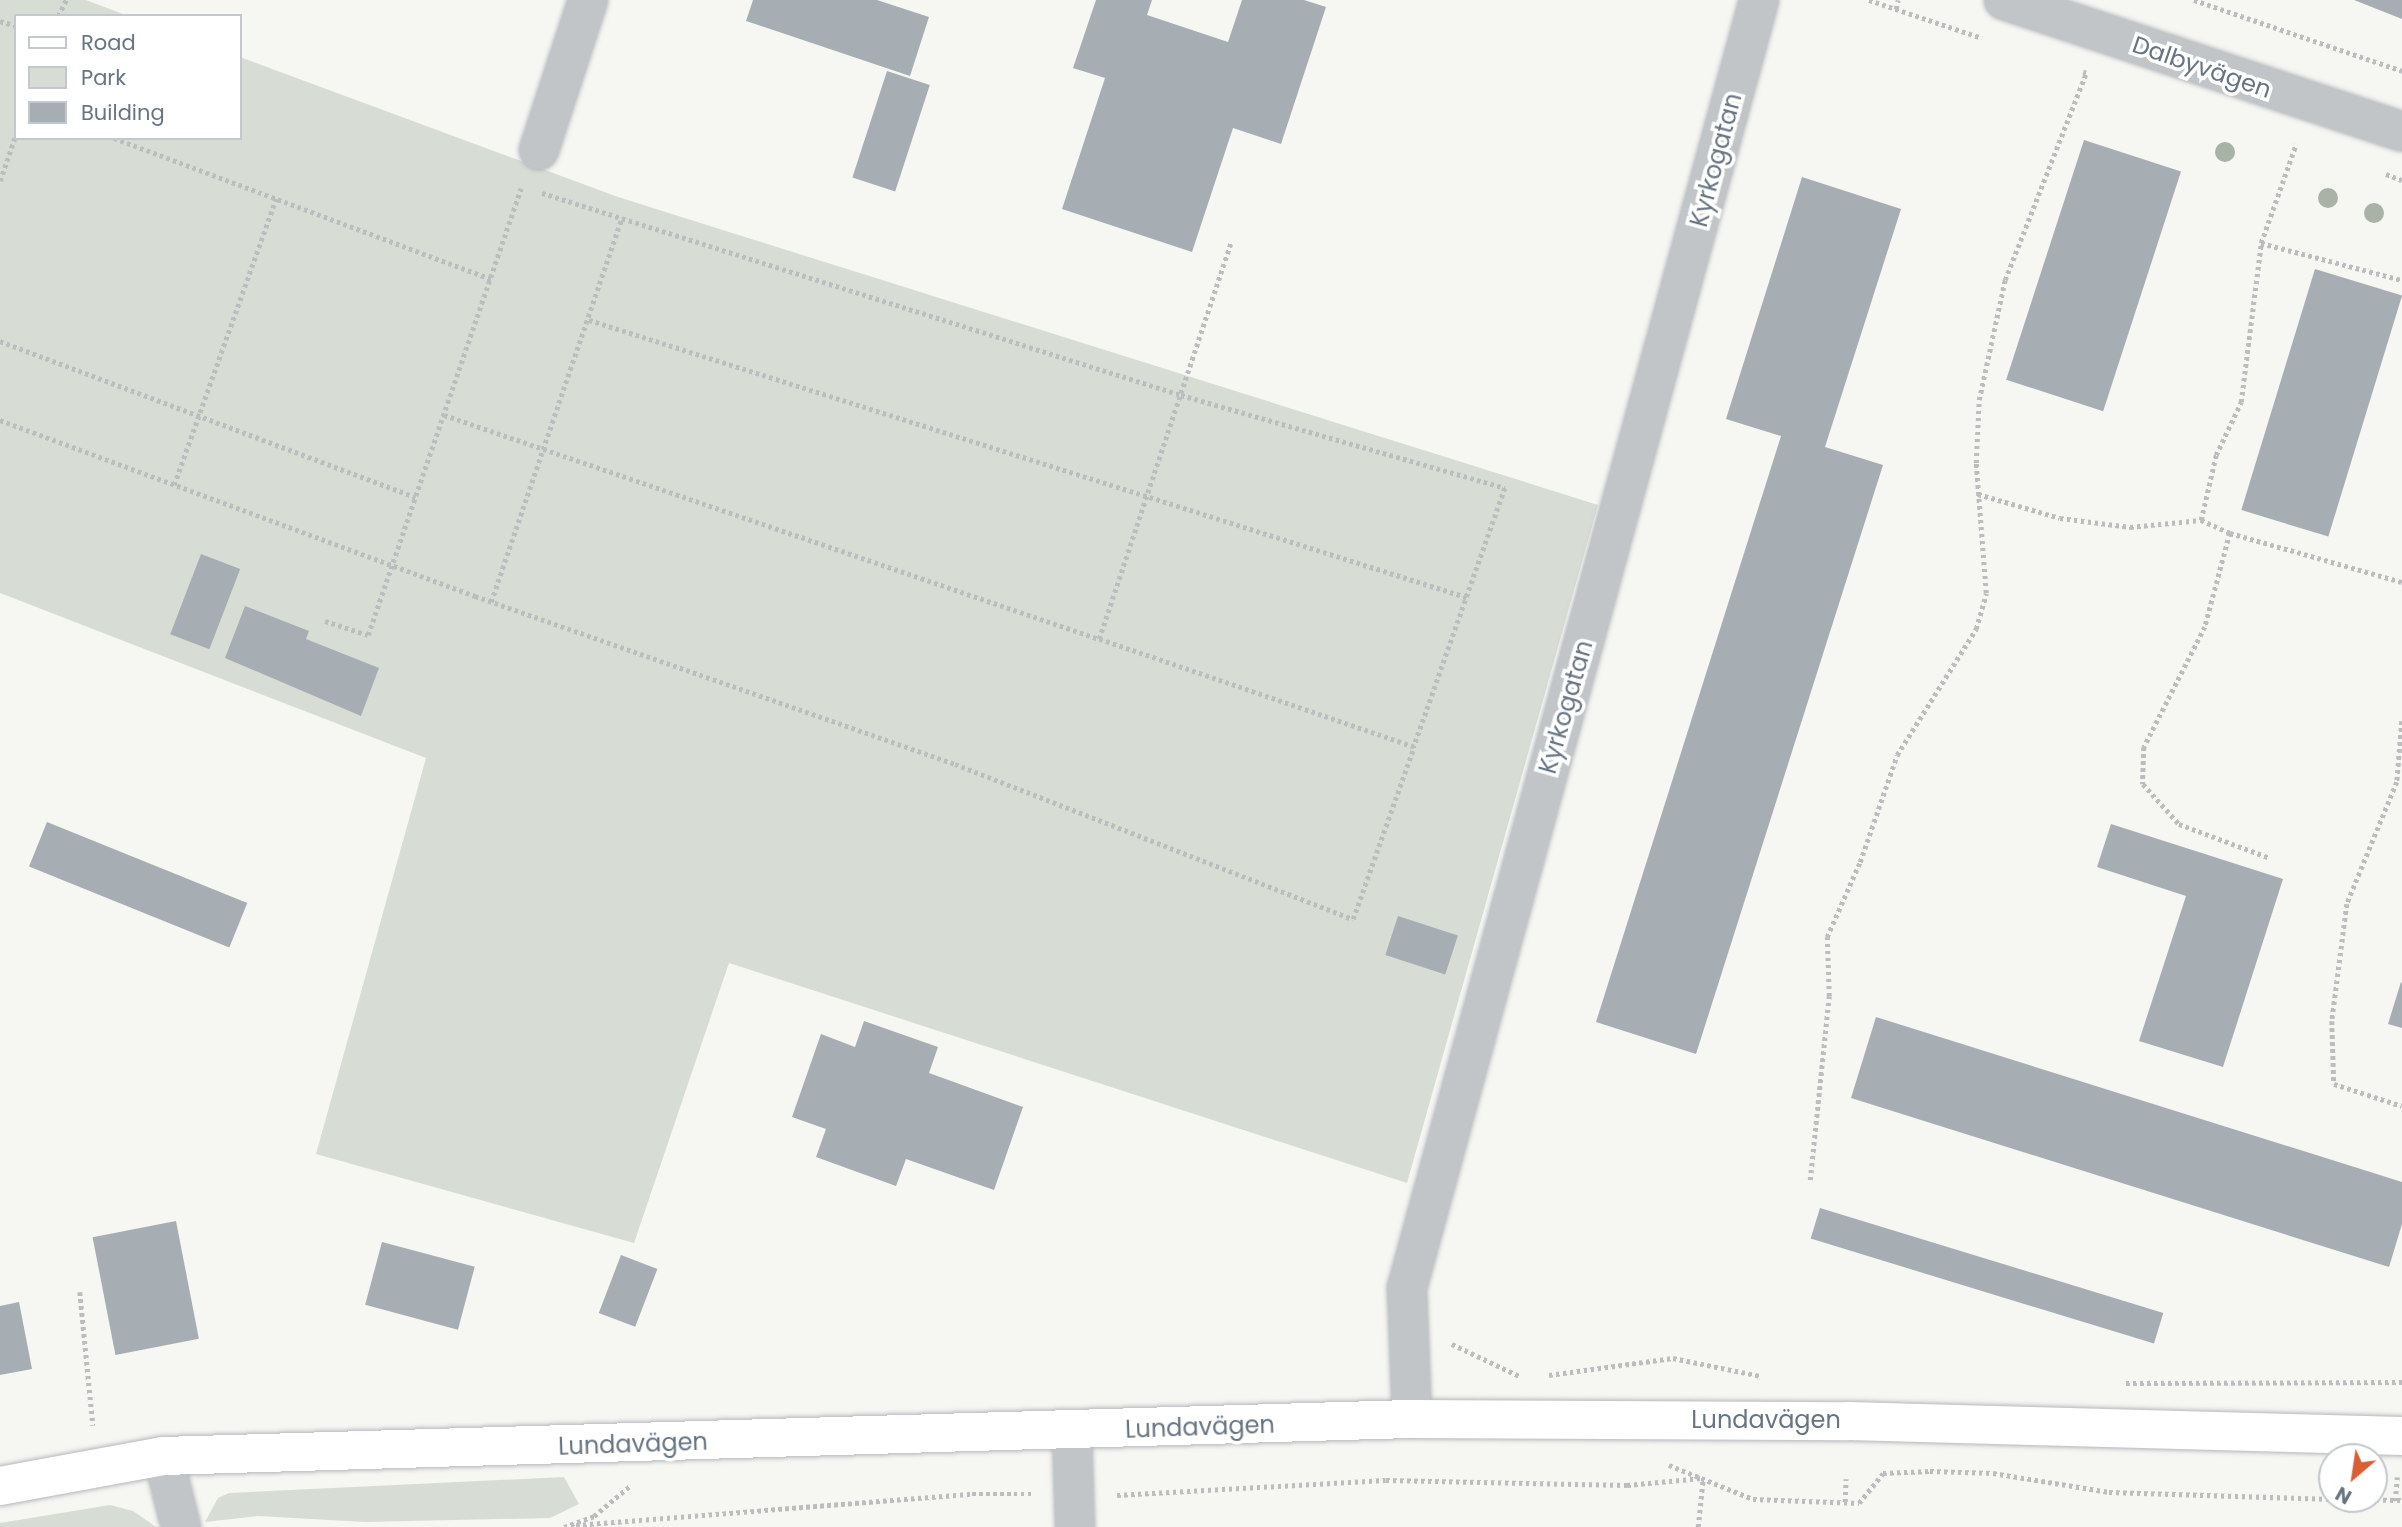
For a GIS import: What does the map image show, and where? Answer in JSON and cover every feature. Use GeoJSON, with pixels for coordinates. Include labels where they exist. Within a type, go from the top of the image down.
{"type":"FeatureCollection","features":[{"type":"Feature","properties":{"kind":"main road","name":"Lundavägen"},"geometry":{"type":"LineString","coordinates":[[0,1486],[163,1456],[1072,1432],[1412,1419],[1848,1421],[2402,1436]]}},
{"type":"Feature","properties":{"kind":"street"},"geometry":{"type":"LineString","coordinates":[[539,150],[588,0]]}},
{"type":"Feature","properties":{"kind":"street","name":"Kyrkogatan"},"geometry":{"type":"LineString","coordinates":[[1412,1419],[1407,1288],[1759,0]]}},
{"type":"Feature","properties":{"kind":"street","name":"Dalbyvägen"},"geometry":{"type":"LineString","coordinates":[[2004,0],[2402,132]]}},
{"type":"Feature","properties":{"kind":"street"},"geometry":{"type":"LineString","coordinates":[[1072,1432],[1075,1511]]}},
{"type":"Feature","properties":{"kind":"street"},"geometry":{"type":"LineString","coordinates":[[163,1456],[181,1527]]}},
{"type":"Feature","properties":{"kind":"path"},"geometry":{"type":"LineString","coordinates":[[1869,0],[1985,39]]}},
{"type":"Feature","properties":{"kind":"path"},"geometry":{"type":"LineString","coordinates":[[1896,9],[1898,0]]}},
{"type":"Feature","properties":{"kind":"path"},"geometry":{"type":"LineString","coordinates":[[2194,0],[2402,71]]}},
{"type":"Feature","properties":{"kind":"path"},"geometry":{"type":"LineString","coordinates":[[1810,1180],[1829,996],[1827,937],[1860,862],[1897,755],[1976,629],[1986,593],[1978,494],[1979,400],[2005,279],[2086,73],[2074,69]]}},
{"type":"Feature","properties":{"kind":"path"},"geometry":{"type":"LineString","coordinates":[[0,181],[14,140]]}},
{"type":"Feature","properties":{"kind":"path"},"geometry":{"type":"LineString","coordinates":[[119,140],[491,279]]}},
{"type":"Feature","properties":{"kind":"path"},"geometry":{"type":"LineString","coordinates":[[2201,520],[2216,455],[2241,402],[2261,243],[2296,144]]}},
{"type":"Feature","properties":{"kind":"path"},"geometry":{"type":"LineString","coordinates":[[0,420],[174,485],[392,565],[491,602],[955,764],[1353,919],[1469,598],[1505,488],[1181,395],[522,186],[491,279],[416,497],[392,565],[368,635],[326,621]]}},
{"type":"Feature","properties":{"kind":"path"},"geometry":{"type":"LineString","coordinates":[[174,485],[276,199]]}},
{"type":"Feature","properties":{"kind":"path"},"geometry":{"type":"LineString","coordinates":[[491,602],[546,449],[622,218]]}},
{"type":"Feature","properties":{"kind":"path"},"geometry":{"type":"LineString","coordinates":[[1099,639],[1231,242]]}},
{"type":"Feature","properties":{"kind":"path"},"geometry":{"type":"LineString","coordinates":[[2261,243],[2402,280]]}},
{"type":"Feature","properties":{"kind":"path"},"geometry":{"type":"LineString","coordinates":[[589,320],[1469,598]]}},
{"type":"Feature","properties":{"kind":"path"},"geometry":{"type":"LineString","coordinates":[[0,341],[416,497]]}},
{"type":"Feature","properties":{"kind":"path"},"geometry":{"type":"LineString","coordinates":[[444,415],[1414,747]]}},
{"type":"Feature","properties":{"kind":"path"},"geometry":{"type":"LineString","coordinates":[[1978,494],[2060,518],[2130,527],[2201,520],[2230,533],[2402,582]]}},
{"type":"Feature","properties":{"kind":"path"},"geometry":{"type":"LineString","coordinates":[[2230,533],[2205,627],[2144,747],[2143,784],[2179,824],[2270,858]]}},
{"type":"Feature","properties":{"kind":"path"},"geometry":{"type":"LineString","coordinates":[[2402,721],[2397,782],[2347,904],[2332,1021],[2334,1084],[2402,1106]]}},
{"type":"Feature","properties":{"kind":"path"},"geometry":{"type":"LineString","coordinates":[[80,1292],[98,1468]]}},
{"type":"Feature","properties":{"kind":"path"},"geometry":{"type":"LineString","coordinates":[[1447,1340],[1524,1378]]}},
{"type":"Feature","properties":{"kind":"path"},"geometry":{"type":"LineString","coordinates":[[1538,1376],[1673,1358],[1770,1377]]}},
{"type":"Feature","properties":{"kind":"path"},"geometry":{"type":"LineString","coordinates":[[2121,1383],[2402,1382]]}},
{"type":"Feature","properties":{"kind":"path"},"geometry":{"type":"LineString","coordinates":[[570,1525],[972,1494],[1075,1511],[1386,1480],[1627,1485],[1703,1478],[1753,1499],[1858,1503],[1883,1473],[1930,1471],[1993,1473],[2109,1492],[2318,1499]]}},
{"type":"Feature","properties":{"kind":"path"},"geometry":{"type":"LineString","coordinates":[[1698,1527],[1703,1478]]}},
{"type":"Feature","properties":{"kind":"path"},"geometry":{"type":"LineString","coordinates":[[1845,1502],[1846,1479]]}},
{"type":"Feature","properties":{"kind":"green space"},"geometry":{"type":"Polygon","coordinates":[[[0,0],[86,0],[123,14],[14,14],[14,140],[242,140],[242,58],[618,197],[1598,505],[1407,1183],[729,963],[634,1243],[316,1154],[426,758],[0,593],[0,0]]]}},
{"type":"Feature","properties":{"kind":"green space"},"geometry":{"type":"Polygon","coordinates":[[[564,1477],[579,1504],[550,1518],[365,1522],[258,1516],[205,1522],[218,1498],[229,1493],[564,1477]]]}},
{"type":"Feature","properties":{"kind":"green space"},"geometry":{"type":"Polygon","coordinates":[[[110,1505],[133,1511],[156,1527],[0,1527],[0,1523],[110,1505]]]}},
{"type":"Feature","properties":{"kind":"building"},"geometry":{"type":"Polygon","coordinates":[[[753,0],[877,0],[929,17],[910,76],[746,21],[753,0]]]}},
{"type":"Feature","properties":{"kind":"building"},"geometry":{"type":"Polygon","coordinates":[[[1096,0],[1152,0],[1147,15],[1228,42],[1242,0],[1304,0],[1326,7],[1281,144],[1233,128],[1192,252],[1062,209],[1105,78],[1073,68],[1096,0]]]}},
{"type":"Feature","properties":{"kind":"building"},"geometry":{"type":"Polygon","coordinates":[[[2354,0],[2402,0],[2402,19],[2354,0]]]}},
{"type":"Feature","properties":{"kind":"building"},"geometry":{"type":"Polygon","coordinates":[[[887,71],[930,85],[895,191],[852,178],[887,71]]]}},
{"type":"Feature","properties":{"kind":"building"},"geometry":{"type":"Polygon","coordinates":[[[2084,140],[2181,172],[2103,411],[2006,380],[2084,140]]]}},
{"type":"Feature","properties":{"kind":"building"},"geometry":{"type":"Polygon","coordinates":[[[1802,177],[1901,209],[1825,447],[1883,465],[1696,1054],[1596,1022],[1781,436],[1726,419],[1802,177]]]}},
{"type":"Feature","properties":{"kind":"building"},"geometry":{"type":"Polygon","coordinates":[[[2315,269],[2402,296],[2328,537],[2241,510],[2315,269]]]}},
{"type":"Feature","properties":{"kind":"building"},"geometry":{"type":"Polygon","coordinates":[[[201,554],[240,569],[209,649],[170,634],[201,554]]]}},
{"type":"Feature","properties":{"kind":"building"},"geometry":{"type":"Polygon","coordinates":[[[245,606],[309,631],[306,639],[379,668],[361,716],[225,658],[245,606]]]}},
{"type":"Feature","properties":{"kind":"building"},"geometry":{"type":"Polygon","coordinates":[[[47,822],[247,903],[229,947],[29,867],[47,822]]]}},
{"type":"Feature","properties":{"kind":"building"},"geometry":{"type":"Polygon","coordinates":[[[2111,824],[2283,879],[2223,1067],[2139,1041],[2186,896],[2097,867],[2111,824]]]}},
{"type":"Feature","properties":{"kind":"building"},"geometry":{"type":"Polygon","coordinates":[[[1398,916],[1458,935],[1445,974],[1385,955],[1398,916]]]}},
{"type":"Feature","properties":{"kind":"building"},"geometry":{"type":"Polygon","coordinates":[[[2402,983],[2402,1028],[2388,1024],[2402,983]]]}},
{"type":"Feature","properties":{"kind":"building"},"geometry":{"type":"Polygon","coordinates":[[[1876,1017],[2402,1182],[2402,1224],[2389,1267],[1851,1098],[1876,1017]]]}},
{"type":"Feature","properties":{"kind":"building"},"geometry":{"type":"Polygon","coordinates":[[[864,1021],[938,1047],[929,1073],[1023,1107],[994,1190],[906,1159],[896,1186],[816,1157],[826,1129],[792,1117],[821,1034],[855,1047],[864,1021]]]}},
{"type":"Feature","properties":{"kind":"building"},"geometry":{"type":"Polygon","coordinates":[[[1820,1208],[2163,1313],[2154,1344],[1811,1239],[1820,1208]]]}},
{"type":"Feature","properties":{"kind":"building"},"geometry":{"type":"Polygon","coordinates":[[[176,1221],[199,1339],[115,1355],[93,1237],[176,1221]]]}},
{"type":"Feature","properties":{"kind":"building"},"geometry":{"type":"Polygon","coordinates":[[[382,1242],[475,1267],[458,1330],[365,1305],[382,1242]]]}},
{"type":"Feature","properties":{"kind":"building"},"geometry":{"type":"Polygon","coordinates":[[[621,1255],[657,1269],[635,1327],[599,1313],[621,1255]]]}},
{"type":"Feature","properties":{"kind":"building"},"geometry":{"type":"Polygon","coordinates":[[[19,1302],[32,1369],[0,1375],[0,1306],[19,1302]]]}}]}
